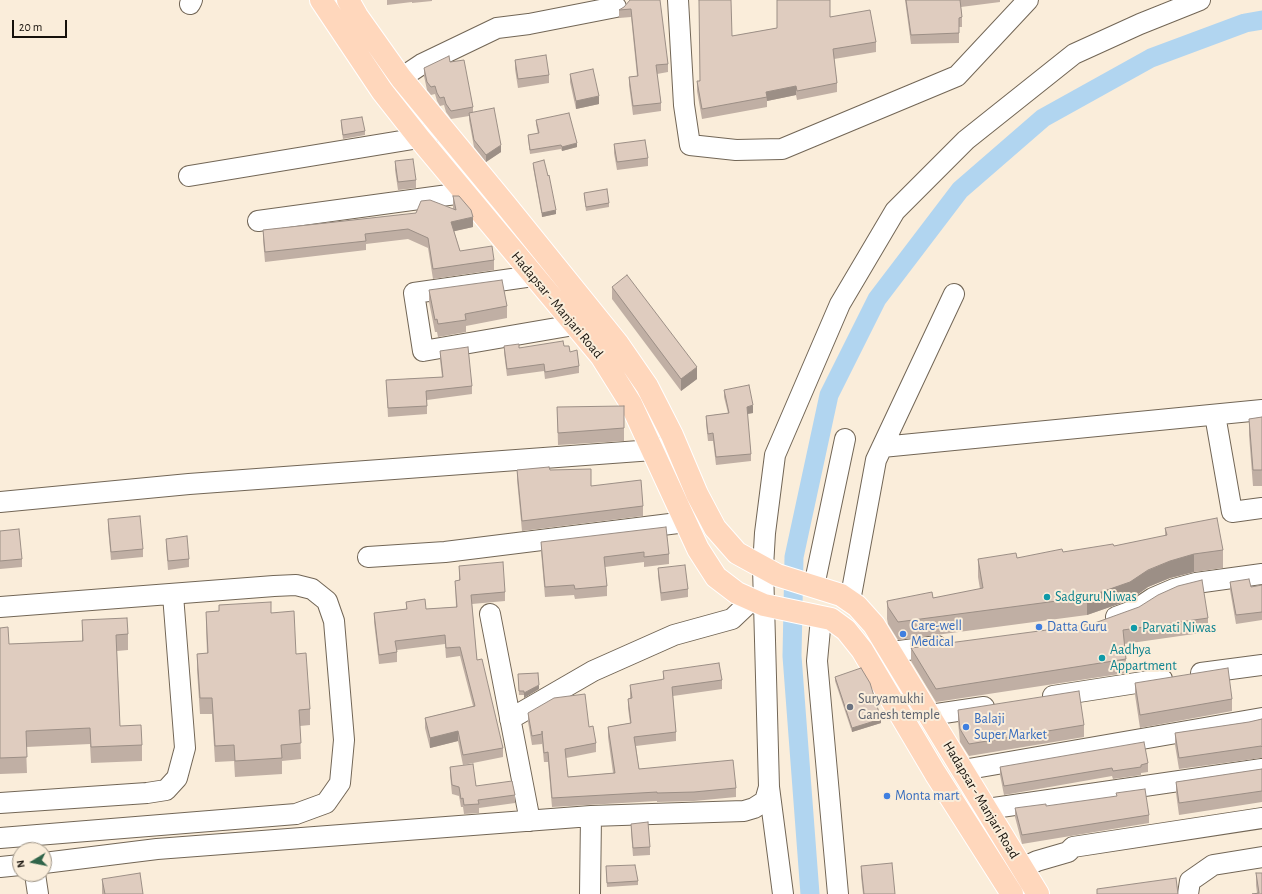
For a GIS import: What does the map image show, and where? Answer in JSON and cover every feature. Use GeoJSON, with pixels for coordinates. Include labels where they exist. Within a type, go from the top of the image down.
{"type":"FeatureCollection","features":[{"type":"Feature","properties":{"kind":"main road","name":"Hadapsar - Manjari Road"},"geometry":{"type":"LineString","coordinates":[[321,0],[382,91],[464,193],[601,356],[631,404],[698,549],[716,577],[737,593],[764,605],[831,619],[846,630],[862,650],[935,773],[1001,878]]}},
{"type":"Feature","properties":{"kind":"main road","name":"Hadapsar - Manjari Road"},"geometry":{"type":"LineString","coordinates":[[348,0],[357,16],[401,78],[490,185],[622,350],[647,386],[697,494],[715,528],[737,553],[770,571],[840,595],[857,606],[874,625],[892,652],[1038,894]]}},
{"type":"Feature","properties":{"kind":"street"},"geometry":{"type":"LineString","coordinates":[[678,0],[684,105],[690,145],[736,150],[782,149],[957,76],[1028,0]]}},
{"type":"Feature","properties":{"kind":"street"},"geometry":{"type":"LineString","coordinates":[[783,894],[768,787],[764,605],[770,571],[765,533],[774,455],[840,304],[895,211],[966,140],[1074,54],[1140,24],[1200,0]]}},
{"type":"Feature","properties":{"kind":"street"},"geometry":{"type":"LineString","coordinates":[[401,78],[422,64],[497,28],[529,24],[616,7]]}},
{"type":"Feature","properties":{"kind":"street"},"geometry":{"type":"LineString","coordinates":[[189,176],[419,138],[442,127]]}},
{"type":"Feature","properties":{"kind":"street"},"geometry":{"type":"LineString","coordinates":[[258,221],[464,193],[490,185]]}},
{"type":"Feature","properties":{"kind":"street"},"geometry":{"type":"LineString","coordinates":[[533,276],[414,293],[423,351],[574,325]]}},
{"type":"Feature","properties":{"kind":"street"},"geometry":{"type":"LineString","coordinates":[[850,601],[876,460],[954,294]]}},
{"type":"Feature","properties":{"kind":"street"},"geometry":{"type":"LineString","coordinates":[[882,447],[1262,410]]}},
{"type":"Feature","properties":{"kind":"street"},"geometry":{"type":"LineString","coordinates":[[1215,415],[1232,512],[1262,508]]}},
{"type":"Feature","properties":{"kind":"street"},"geometry":{"type":"LineString","coordinates":[[814,586],[845,439]]}},
{"type":"Feature","properties":{"kind":"street"},"geometry":{"type":"LineString","coordinates":[[0,502],[189,484],[653,450],[675,444]]}},
{"type":"Feature","properties":{"kind":"street"},"geometry":{"type":"LineString","coordinates":[[368,557],[445,552],[686,522]]}},
{"type":"Feature","properties":{"kind":"street"},"geometry":{"type":"LineString","coordinates":[[1097,623],[1135,610],[1153,598],[1174,589],[1196,583],[1262,574]]}},
{"type":"Feature","properties":{"kind":"street"},"geometry":{"type":"LineString","coordinates":[[0,607],[296,585],[312,589],[327,601],[334,621],[344,740],[340,783],[326,803],[296,814],[40,842]]}},
{"type":"Feature","properties":{"kind":"street"},"geometry":{"type":"LineString","coordinates":[[0,803],[147,794],[166,790],[177,778],[185,748],[173,594]]}},
{"type":"Feature","properties":{"kind":"street"},"geometry":{"type":"LineString","coordinates":[[510,719],[593,671],[674,635],[732,619],[764,605]]}},
{"type":"Feature","properties":{"kind":"street"},"geometry":{"type":"LineString","coordinates":[[490,614],[530,821]]}},
{"type":"Feature","properties":{"kind":"street"},"geometry":{"type":"LineString","coordinates":[[814,616],[838,894]]}},
{"type":"Feature","properties":{"kind":"street"},"geometry":{"type":"LineString","coordinates":[[892,652],[956,644]]}},
{"type":"Feature","properties":{"kind":"street"},"geometry":{"type":"LineString","coordinates":[[1032,700],[1227,669],[1262,665]]}},
{"type":"Feature","properties":{"kind":"street"},"geometry":{"type":"LineString","coordinates":[[930,715],[1001,704]]}},
{"type":"Feature","properties":{"kind":"street"},"geometry":{"type":"LineString","coordinates":[[963,770],[1262,718]]}},
{"type":"Feature","properties":{"kind":"street"},"geometry":{"type":"LineString","coordinates":[[987,809],[1262,769]]}},
{"type":"Feature","properties":{"kind":"street"},"geometry":{"type":"LineString","coordinates":[[52,862],[157,849],[591,816],[744,810],[754,808],[764,801],[768,787]]}},
{"type":"Feature","properties":{"kind":"street"},"geometry":{"type":"LineString","coordinates":[[590,894],[591,816]]}},
{"type":"Feature","properties":{"kind":"street"},"geometry":{"type":"LineString","coordinates":[[1001,878],[1018,862],[1060,844],[1068,843],[1073,847],[1262,818]]}},
{"type":"Feature","properties":{"kind":"street"},"geometry":{"type":"LineString","coordinates":[[0,838],[25,842]]}},
{"type":"Feature","properties":{"kind":"street"},"geometry":{"type":"LineString","coordinates":[[1188,894],[1190,881],[1213,865],[1262,857]]}},
{"type":"Feature","properties":{"kind":"street"},"geometry":{"type":"LineString","coordinates":[[0,867],[12,866]]}},
{"type":"Feature","properties":{"kind":"street"},"geometry":{"type":"LineString","coordinates":[[36,882],[38,894]]}},
{"type":"Feature","properties":{"kind":"building"},"geometry":{"type":"Polygon","coordinates":[[[630,0],[660,0],[668,64],[656,65],[661,103],[633,106],[629,77],[638,76],[631,9],[619,10],[630,0]]]}},
{"type":"Feature","properties":{"kind":"building"},"geometry":{"type":"Polygon","coordinates":[[[699,0],[731,0],[732,36],[777,28],[777,0],[830,0],[830,17],[870,10],[876,42],[833,49],[837,83],[797,91],[796,86],[766,92],[767,97],[702,109],[697,81],[700,81],[699,0]]]}},
{"type":"Feature","properties":{"kind":"building"},"geometry":{"type":"Polygon","coordinates":[[[906,0],[960,0],[962,17],[959,18],[959,33],[911,35],[906,0]]]}},
{"type":"Feature","properties":{"kind":"building"},"geometry":{"type":"Polygon","coordinates":[[[546,55],[549,75],[518,79],[515,60],[546,55]]]}},
{"type":"Feature","properties":{"kind":"building"},"geometry":{"type":"Polygon","coordinates":[[[449,56],[450,62],[464,60],[473,107],[451,111],[446,104],[444,97],[440,98],[435,86],[431,87],[427,82],[424,68],[449,56]]]}},
{"type":"Feature","properties":{"kind":"building"},"geometry":{"type":"Polygon","coordinates":[[[593,69],[599,96],[576,101],[570,74],[593,69]]]}},
{"type":"Feature","properties":{"kind":"building"},"geometry":{"type":"Polygon","coordinates":[[[494,108],[501,145],[486,155],[474,140],[469,113],[494,108]]]}},
{"type":"Feature","properties":{"kind":"building"},"geometry":{"type":"Polygon","coordinates":[[[569,113],[577,143],[562,147],[561,145],[530,150],[528,135],[539,133],[536,120],[569,113]]]}},
{"type":"Feature","properties":{"kind":"building"},"geometry":{"type":"Polygon","coordinates":[[[362,117],[365,131],[343,135],[341,120],[362,117]]]}},
{"type":"Feature","properties":{"kind":"building"},"geometry":{"type":"Polygon","coordinates":[[[645,140],[648,158],[617,162],[614,144],[645,140]]]}},
{"type":"Feature","properties":{"kind":"building"},"geometry":{"type":"Polygon","coordinates":[[[413,159],[416,180],[398,182],[395,161],[413,159]]]}},
{"type":"Feature","properties":{"kind":"building"},"geometry":{"type":"Polygon","coordinates":[[[544,160],[548,176],[549,175],[556,210],[542,213],[533,163],[544,160]]]}},
{"type":"Feature","properties":{"kind":"building"},"geometry":{"type":"Polygon","coordinates":[[[607,189],[609,203],[586,207],[584,193],[607,189]]]}},
{"type":"Feature","properties":{"kind":"building"},"geometry":{"type":"Polygon","coordinates":[[[453,196],[459,196],[471,210],[473,217],[451,222],[460,251],[492,246],[494,260],[433,269],[428,238],[408,229],[365,234],[366,241],[265,252],[263,230],[416,213],[421,201],[430,200],[456,210],[453,196]]]}},
{"type":"Feature","properties":{"kind":"building"},"geometry":{"type":"Polygon","coordinates":[[[627,275],[697,367],[681,379],[612,287],[627,275]]]}},
{"type":"Feature","properties":{"kind":"building"},"geometry":{"type":"Polygon","coordinates":[[[502,280],[507,306],[465,314],[466,320],[438,324],[437,319],[435,320],[429,290],[502,280]]]}},
{"type":"Feature","properties":{"kind":"building"},"geometry":{"type":"Polygon","coordinates":[[[563,341],[564,346],[569,346],[570,352],[577,350],[579,366],[545,372],[544,364],[507,369],[504,346],[519,344],[519,348],[563,341]]]}},
{"type":"Feature","properties":{"kind":"building"},"geometry":{"type":"Polygon","coordinates":[[[468,347],[472,386],[426,391],[427,406],[388,408],[386,380],[443,377],[440,351],[468,347]]]}},
{"type":"Feature","properties":{"kind":"building"},"geometry":{"type":"Polygon","coordinates":[[[749,385],[753,405],[747,407],[751,454],[716,457],[713,433],[708,434],[706,416],[729,413],[724,390],[749,385]]]}},
{"type":"Feature","properties":{"kind":"building"},"geometry":{"type":"Polygon","coordinates":[[[624,406],[624,428],[558,433],[557,407],[624,406]]]}},
{"type":"Feature","properties":{"kind":"building"},"geometry":{"type":"Polygon","coordinates":[[[1262,417],[1262,470],[1253,470],[1249,419],[1262,417]]]}},
{"type":"Feature","properties":{"kind":"building"},"geometry":{"type":"Polygon","coordinates":[[[549,467],[550,470],[591,469],[591,486],[641,480],[643,506],[522,521],[517,470],[549,467]]]}},
{"type":"Feature","properties":{"kind":"building"},"geometry":{"type":"Polygon","coordinates":[[[140,516],[143,549],[111,552],[108,519],[140,516]]]}},
{"type":"Feature","properties":{"kind":"building"},"geometry":{"type":"Polygon","coordinates":[[[1217,518],[1223,550],[1194,554],[1170,561],[1148,570],[1130,582],[1087,597],[898,622],[888,607],[887,601],[932,592],[933,598],[983,588],[978,559],[1016,553],[1017,558],[1062,549],[1063,552],[1113,544],[1114,546],[1167,535],[1165,528],[1217,518]]]}},
{"type":"Feature","properties":{"kind":"building"},"geometry":{"type":"Polygon","coordinates":[[[666,527],[669,554],[644,557],[644,552],[604,557],[607,586],[575,589],[574,585],[545,587],[541,542],[666,527]]]}},
{"type":"Feature","properties":{"kind":"building"},"geometry":{"type":"Polygon","coordinates":[[[19,529],[22,559],[0,561],[0,531],[19,529]]]}},
{"type":"Feature","properties":{"kind":"building"},"geometry":{"type":"Polygon","coordinates":[[[187,536],[189,559],[168,561],[166,539],[187,536]]]}},
{"type":"Feature","properties":{"kind":"building"},"geometry":{"type":"Polygon","coordinates":[[[503,562],[505,592],[471,595],[477,660],[482,659],[503,748],[463,755],[458,731],[430,738],[425,718],[475,706],[460,647],[446,648],[445,635],[395,641],[397,652],[379,655],[374,613],[407,609],[406,602],[425,599],[426,609],[457,607],[455,581],[460,580],[459,566],[503,562]]]}},
{"type":"Feature","properties":{"kind":"building"},"geometry":{"type":"Polygon","coordinates":[[[685,565],[688,589],[661,593],[658,568],[685,565]]]}},
{"type":"Feature","properties":{"kind":"building"},"geometry":{"type":"Polygon","coordinates":[[[1249,579],[1251,587],[1262,585],[1262,612],[1236,615],[1230,582],[1249,579]]]}},
{"type":"Feature","properties":{"kind":"building"},"geometry":{"type":"Polygon","coordinates":[[[1202,580],[1208,618],[1123,630],[1126,659],[936,689],[911,648],[1092,624],[1139,607],[1158,595],[1178,586],[1202,580]]]}},
{"type":"Feature","properties":{"kind":"building"},"geometry":{"type":"Polygon","coordinates":[[[271,602],[271,613],[294,611],[296,654],[306,653],[310,709],[299,710],[301,743],[281,745],[282,758],[235,761],[234,745],[215,746],[212,698],[200,698],[197,654],[208,653],[206,612],[219,611],[219,605],[271,602]]]}},
{"type":"Feature","properties":{"kind":"building"},"geometry":{"type":"Polygon","coordinates":[[[127,618],[128,634],[116,635],[120,726],[141,725],[142,745],[91,747],[90,728],[26,731],[27,757],[0,758],[0,628],[8,627],[9,644],[83,641],[82,620],[127,618]]]}},
{"type":"Feature","properties":{"kind":"building"},"geometry":{"type":"Polygon","coordinates":[[[719,663],[722,680],[672,687],[676,732],[634,737],[639,769],[733,760],[736,788],[694,792],[657,792],[552,798],[548,752],[544,753],[542,731],[542,734],[532,736],[528,713],[554,698],[585,694],[589,727],[593,726],[596,743],[565,749],[568,777],[615,773],[608,727],[631,723],[628,699],[632,698],[630,685],[664,679],[663,671],[719,663]]]}},
{"type":"Feature","properties":{"kind":"building","name":"Suryamukhi Ganesh temple"},"geometry":{"type":"Polygon","coordinates":[[[861,668],[870,683],[881,719],[852,728],[835,677],[861,668]]]}},
{"type":"Feature","properties":{"kind":"building"},"geometry":{"type":"Polygon","coordinates":[[[1228,668],[1232,699],[1140,715],[1135,683],[1228,668]]]}},
{"type":"Feature","properties":{"kind":"building"},"geometry":{"type":"Polygon","coordinates":[[[538,673],[539,685],[524,693],[524,691],[519,691],[518,674],[538,673]]]}},
{"type":"Feature","properties":{"kind":"building"},"geometry":{"type":"Polygon","coordinates":[[[1079,691],[1084,725],[969,744],[960,729],[958,710],[1079,691]]]}},
{"type":"Feature","properties":{"kind":"building"},"geometry":{"type":"Polygon","coordinates":[[[1262,719],[1262,747],[1179,758],[1175,733],[1262,719]]]}},
{"type":"Feature","properties":{"kind":"building"},"geometry":{"type":"Polygon","coordinates":[[[1144,742],[1148,763],[1141,765],[1141,767],[1113,771],[1112,768],[1004,786],[1000,767],[1144,742]]]}},
{"type":"Feature","properties":{"kind":"building"},"geometry":{"type":"Polygon","coordinates":[[[473,764],[476,786],[512,781],[515,795],[478,800],[479,804],[464,805],[463,798],[461,799],[459,787],[452,785],[450,767],[473,764]]]}},
{"type":"Feature","properties":{"kind":"building"},"geometry":{"type":"Polygon","coordinates":[[[1262,769],[1262,791],[1179,803],[1176,782],[1262,769]]]}},
{"type":"Feature","properties":{"kind":"building"},"geometry":{"type":"Polygon","coordinates":[[[1145,789],[1149,815],[1022,835],[1015,808],[1046,804],[1046,806],[1117,796],[1116,793],[1145,789]]]}},
{"type":"Feature","properties":{"kind":"building"},"geometry":{"type":"Polygon","coordinates":[[[648,822],[650,847],[633,848],[631,824],[648,822]]]}},
{"type":"Feature","properties":{"kind":"building"},"geometry":{"type":"Polygon","coordinates":[[[892,863],[895,894],[864,894],[861,866],[892,863]]]}},
{"type":"Feature","properties":{"kind":"building"},"geometry":{"type":"Polygon","coordinates":[[[635,865],[638,881],[607,883],[606,866],[635,865]]]}},
{"type":"Feature","properties":{"kind":"building"},"geometry":{"type":"Polygon","coordinates":[[[140,873],[143,894],[105,894],[102,879],[140,873]]]}},
{"type":"Feature","properties":{"kind":"building"},"geometry":{"type":"Polygon","coordinates":[[[1256,873],[1262,873],[1262,894],[1252,894],[1259,893],[1256,873]]]}},
{"type":"Feature","properties":{"kind":"building"},"geometry":{"type":"Polygon","coordinates":[[[1176,878],[1178,894],[1097,894],[1097,889],[1176,878]]]}},
{"type":"Feature","properties":{"kind":"waterway"},"geometry":{"type":"LineString","coordinates":[[810,894],[792,656],[794,557],[829,395],[877,299],[960,190],[1043,118],[1151,58],[1245,23],[1262,20]]}},
{"type":"Feature","properties":{"kind":"place","name":"Sadguru Niwas"},"geometry":{"type":"Point","coordinates":[1047,597]}},
{"type":"Feature","properties":{"kind":"place","name":"Datta Guru"},"geometry":{"type":"Point","coordinates":[1039,627]}},
{"type":"Feature","properties":{"kind":"place","name":"Parvati Niwas"},"geometry":{"type":"Point","coordinates":[1134,628]}},
{"type":"Feature","properties":{"kind":"place","name":"Care-well Medical"},"geometry":{"type":"Point","coordinates":[903,634]}},
{"type":"Feature","properties":{"kind":"place","name":"Aadhya Appartment"},"geometry":{"type":"Point","coordinates":[1102,658]}},
{"type":"Feature","properties":{"kind":"place","name":"Suryamukhi Ganesh temple"},"geometry":{"type":"Point","coordinates":[850,707]}},
{"type":"Feature","properties":{"kind":"place","name":"Balaji Super Market"},"geometry":{"type":"Point","coordinates":[966,727]}},
{"type":"Feature","properties":{"kind":"place","name":"Monta mart"},"geometry":{"type":"Point","coordinates":[887,796]}}]}
